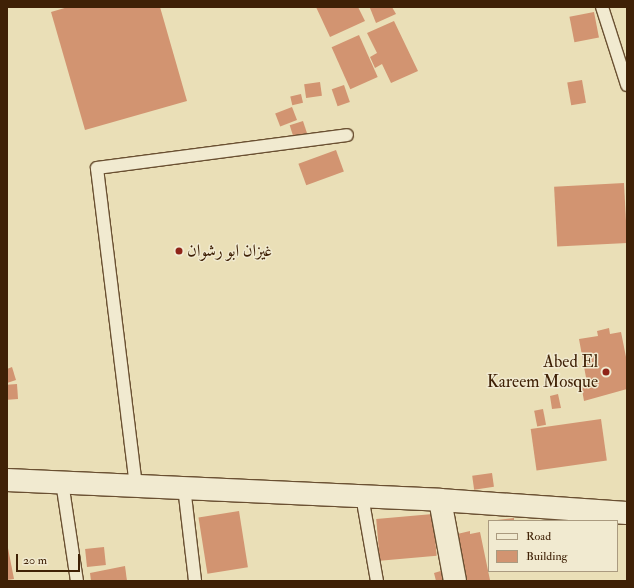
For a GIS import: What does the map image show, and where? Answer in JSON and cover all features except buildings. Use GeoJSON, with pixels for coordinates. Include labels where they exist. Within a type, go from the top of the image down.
{"type":"FeatureCollection","features":[{"type":"Feature","properties":{"kind":"street"},"geometry":{"type":"LineString","coordinates":[[7,480],[440,500],[627,514]]}},
{"type":"Feature","properties":{"kind":"street"},"geometry":{"type":"LineString","coordinates":[[440,500],[455,581]]}},
{"type":"Feature","properties":{"kind":"lane"},"geometry":{"type":"LineString","coordinates":[[602,7],[627,85]]}},
{"type":"Feature","properties":{"kind":"lane"},"geometry":{"type":"LineString","coordinates":[[136,486],[97,168],[347,135]]}},
{"type":"Feature","properties":{"kind":"lane"},"geometry":{"type":"LineString","coordinates":[[62,482],[77,581]]}},
{"type":"Feature","properties":{"kind":"lane"},"geometry":{"type":"LineString","coordinates":[[184,487],[195,581]]}},
{"type":"Feature","properties":{"kind":"lane"},"geometry":{"type":"LineString","coordinates":[[362,496],[377,581]]}},
{"type":"Feature","properties":{"kind":"place","name":"غيزان ابو رشوان"},"geometry":{"type":"Point","coordinates":[179,251]}},
{"type":"Feature","properties":{"kind":"place","name":"Abed El Kareem Mosque"},"geometry":{"type":"Point","coordinates":[606,372]}}]}
